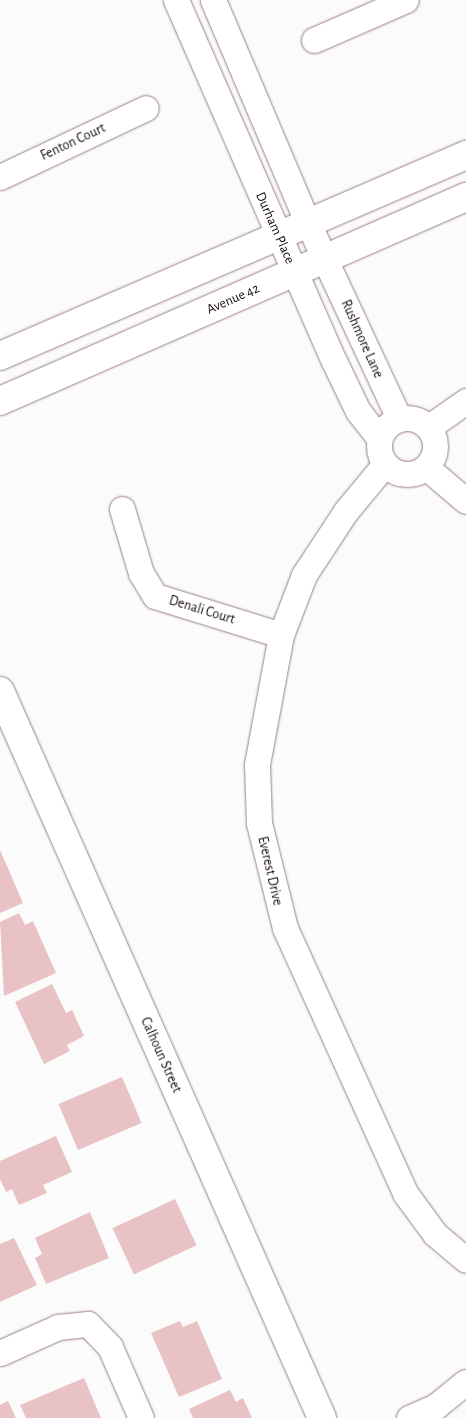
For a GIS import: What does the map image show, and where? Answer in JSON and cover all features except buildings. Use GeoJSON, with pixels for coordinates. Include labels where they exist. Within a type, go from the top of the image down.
{"type":"FeatureCollection","features":[{"type":"Feature","properties":{"kind":"street","name":"Durham Place"},"geometry":{"type":"LineString","coordinates":[[176,0],[277,235],[334,361],[358,411],[379,438]]}},
{"type":"Feature","properties":{"kind":"street"},"geometry":{"type":"LineString","coordinates":[[213,0],[325,259]]}},
{"type":"Feature","properties":{"kind":"street"},"geometry":{"type":"LineString","coordinates":[[314,40],[406,0]]}},
{"type":"Feature","properties":{"kind":"street"},"geometry":{"type":"LineString","coordinates":[[216,95],[248,81]]}},
{"type":"Feature","properties":{"kind":"street","name":"Fenton Court"},"geometry":{"type":"LineString","coordinates":[[0,177],[146,108]]}},
{"type":"Feature","properties":{"kind":"street"},"geometry":{"type":"LineString","coordinates":[[0,356],[307,221],[466,155]]}},
{"type":"Feature","properties":{"kind":"street","name":"Avenue 42"},"geometry":{"type":"LineString","coordinates":[[0,401],[466,197]]}},
{"type":"Feature","properties":{"kind":"street","name":"Rushmore Lane"},"geometry":{"type":"LineString","coordinates":[[325,259],[400,418]]}},
{"type":"Feature","properties":{"kind":"street"},"geometry":{"type":"LineString","coordinates":[[334,361],[365,346]]}},
{"type":"Feature","properties":{"kind":"street"},"geometry":{"type":"LineString","coordinates":[[429,427],[466,401]]}},
{"type":"Feature","properties":{"kind":"street"},"geometry":{"type":"LineString","coordinates":[[400,418],[416,418],[429,427],[435,443],[426,467],[410,474],[385,464],[379,438],[387,425],[400,418]]}},
{"type":"Feature","properties":{"kind":"street","name":"Everest Drive"},"geometry":{"type":"LineString","coordinates":[[385,464],[346,511],[304,575],[281,635],[257,765],[259,823],[270,879],[285,928],[406,1193],[435,1234],[466,1260]]}},
{"type":"Feature","properties":{"kind":"street"},"geometry":{"type":"LineString","coordinates":[[426,467],[466,501]]}},
{"type":"Feature","properties":{"kind":"street","name":"Denali Court"},"geometry":{"type":"LineString","coordinates":[[122,509],[140,573],[155,596],[281,635]]}},
{"type":"Feature","properties":{"kind":"street","name":"Calhoun Street"},"geometry":{"type":"LineString","coordinates":[[0,691],[322,1418]]}},
{"type":"Feature","properties":{"kind":"street"},"geometry":{"type":"LineString","coordinates":[[0,1353],[58,1327],[88,1324],[110,1347],[140,1418]]}},
{"type":"Feature","properties":{"kind":"street"},"geometry":{"type":"LineString","coordinates":[[409,1418],[436,1406],[466,1382]]}}]}
